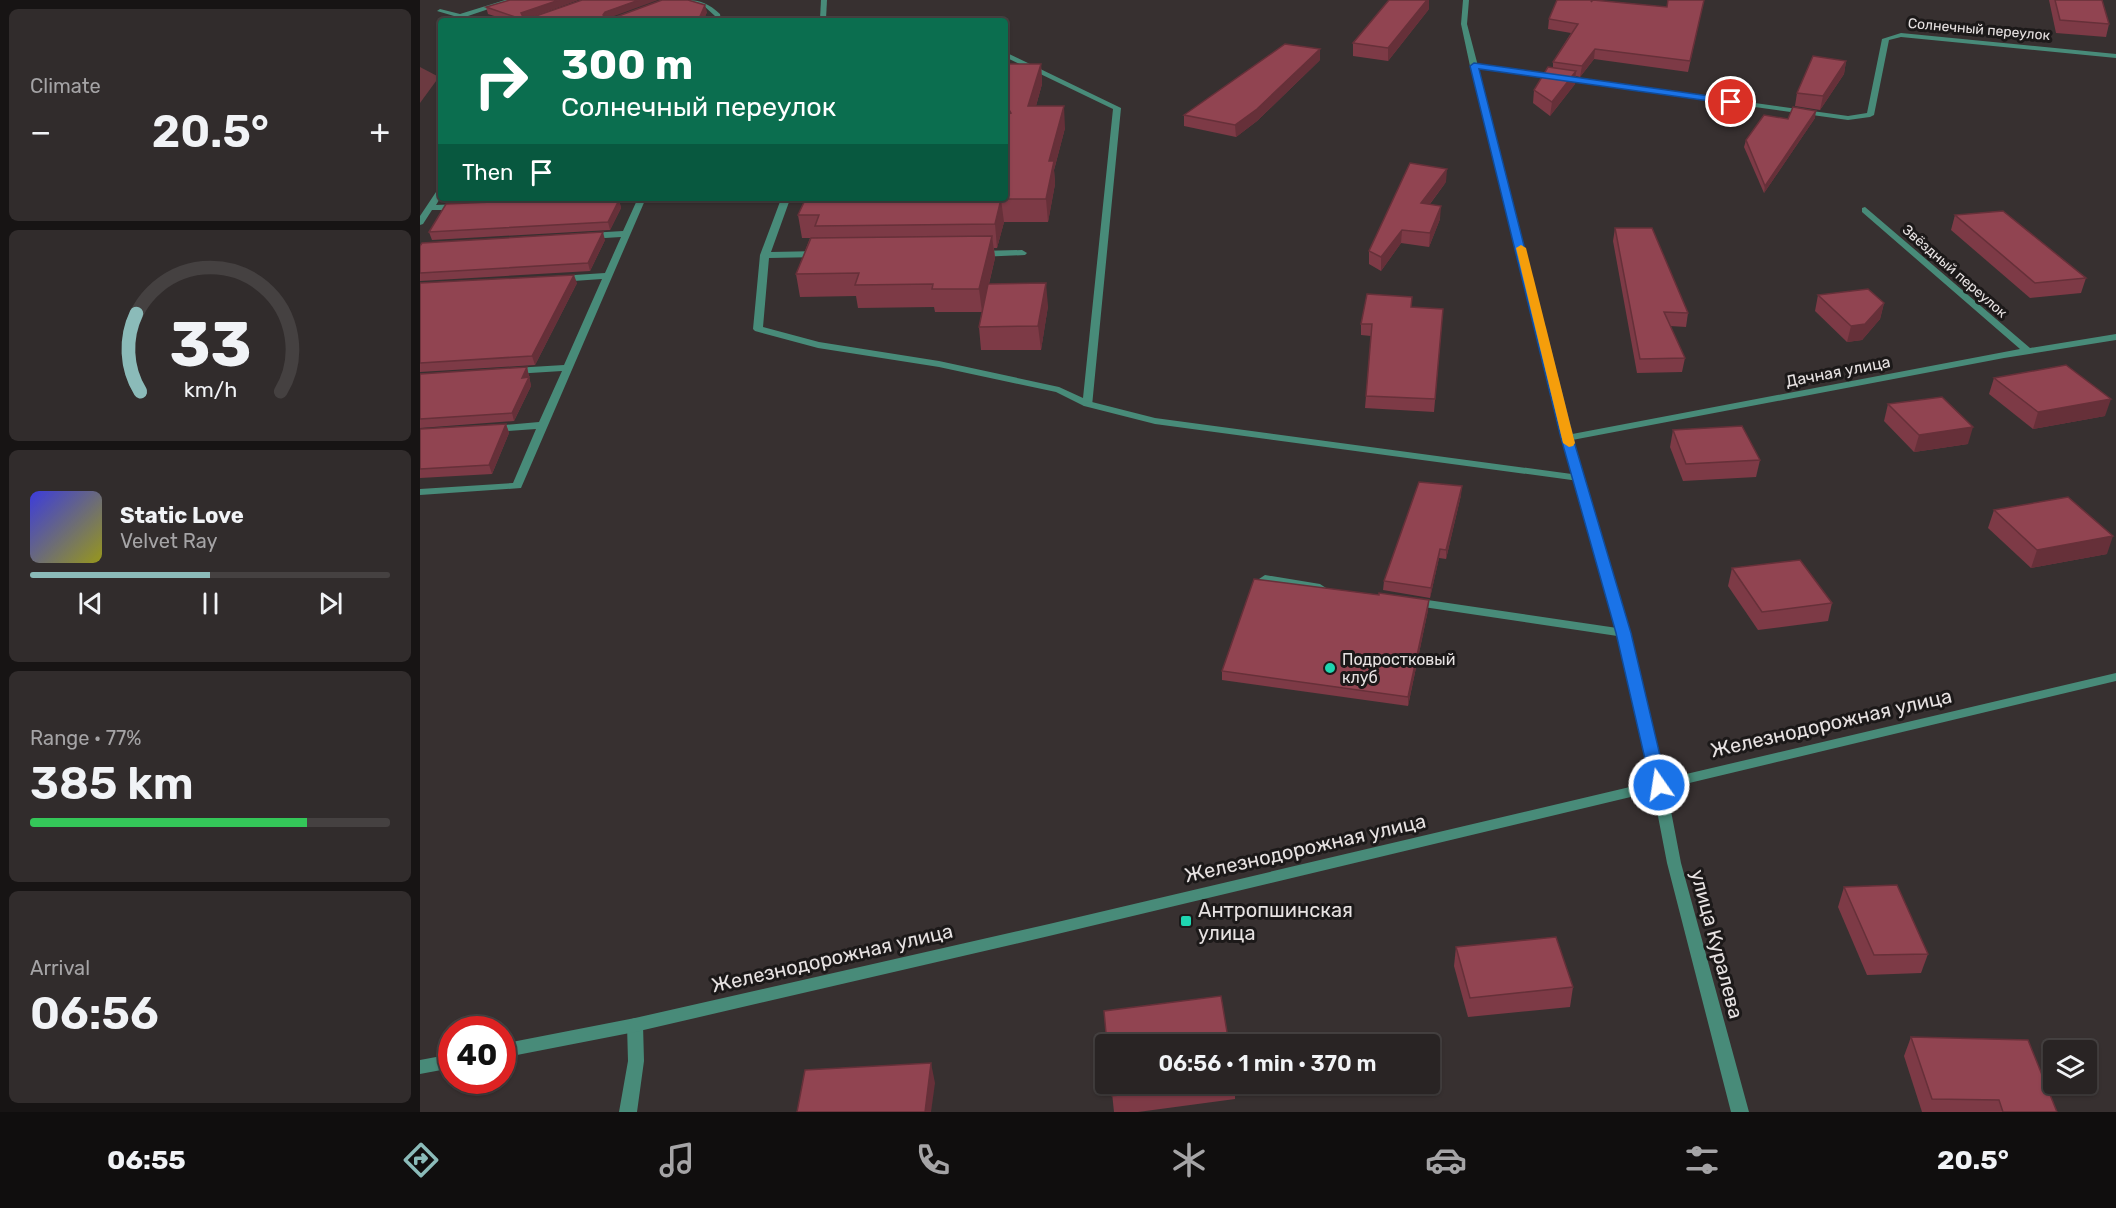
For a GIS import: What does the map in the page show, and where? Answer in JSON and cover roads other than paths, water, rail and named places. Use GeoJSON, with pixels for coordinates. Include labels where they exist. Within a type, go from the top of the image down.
{"type":"FeatureCollection","features":[{"type":"Feature","properties":{"kind":"street"},"geometry":{"type":"LineString","coordinates":[[461,16],[512,0]]}},
{"type":"Feature","properties":{"kind":"street"},"geometry":{"type":"LineString","coordinates":[[688,0],[706,5],[718,15],[718,18]]}},
{"type":"Feature","properties":{"kind":"street"},"geometry":{"type":"LineString","coordinates":[[823,18],[824,0]]}},
{"type":"Feature","properties":{"kind":"street"},"geometry":{"type":"LineString","coordinates":[[1466,0],[1464,24],[1474,66],[1567,438],[1624,633],[1659,785]]}},
{"type":"Feature","properties":{"kind":"street"},"geometry":{"type":"LineString","coordinates":[[440,11],[468,18]]}},
{"type":"Feature","properties":{"kind":"street","name":"Солнечный переулок"},"geometry":{"type":"LineString","coordinates":[[1474,66],[1848,118],[1870,116],[1886,39],[1901,35],[2116,56]]}},
{"type":"Feature","properties":{"kind":"street"},"geometry":{"type":"LineString","coordinates":[[1008,55],[1117,108],[1088,404]]}},
{"type":"Feature","properties":{"kind":"street"},"geometry":{"type":"LineString","coordinates":[[420,222],[438,195]]}},
{"type":"Feature","properties":{"kind":"street"},"geometry":{"type":"LineString","coordinates":[[420,492],[517,486],[641,201]]}},
{"type":"Feature","properties":{"kind":"street"},"geometry":{"type":"LineString","coordinates":[[784,201],[765,255],[758,329],[818,345],[939,364],[1059,390],[1088,404],[1155,421],[1579,478]]}},
{"type":"Feature","properties":{"kind":"street"},"geometry":{"type":"LineString","coordinates":[[429,208],[465,207]]}},
{"type":"Feature","properties":{"kind":"street","name":"Звёздный переулок"},"geometry":{"type":"LineString","coordinates":[[1864,210],[2029,351]]}},
{"type":"Feature","properties":{"kind":"street"},"geometry":{"type":"LineString","coordinates":[[580,237],[626,234]]}},
{"type":"Feature","properties":{"kind":"street"},"geometry":{"type":"LineString","coordinates":[[964,254],[1022,253]]}},
{"type":"Feature","properties":{"kind":"street"},"geometry":{"type":"LineString","coordinates":[[765,255],[835,254]]}},
{"type":"Feature","properties":{"kind":"street"},"geometry":{"type":"LineString","coordinates":[[549,279],[608,276]]}},
{"type":"Feature","properties":{"kind":"street","name":"Дачная улица"},"geometry":{"type":"LineString","coordinates":[[1567,438],[2029,351],[2116,337]]}},
{"type":"Feature","properties":{"kind":"street"},"geometry":{"type":"LineString","coordinates":[[500,372],[568,368]]}},
{"type":"Feature","properties":{"kind":"street"},"geometry":{"type":"LineString","coordinates":[[476,430],[543,426]]}},
{"type":"Feature","properties":{"kind":"street"},"geometry":{"type":"LineString","coordinates":[[1265,579],[1336,590]]}},
{"type":"Feature","properties":{"kind":"street"},"geometry":{"type":"LineString","coordinates":[[1395,599],[1624,633]]}},
{"type":"Feature","properties":{"kind":"street","name":"Железнодорожная улица"},"geometry":{"type":"LineString","coordinates":[[516,1048],[635,1025],[1049,930],[2116,677]]}},
{"type":"Feature","properties":{"kind":"street","name":"улица Куралева"},"geometry":{"type":"LineString","coordinates":[[1659,785],[1674,863],[1740,1112]]}},
{"type":"Feature","properties":{"kind":"street"},"geometry":{"type":"LineString","coordinates":[[628,1112],[636,1061],[635,1025]]}},
{"type":"Feature","properties":{"kind":"street"},"geometry":{"type":"LineString","coordinates":[[420,1067],[438,1064]]}},
{"type":"Feature","properties":{"kind":"place","name":"Подростковый клуб"},"geometry":{"type":"Point","coordinates":[1330,668]}},
{"type":"Feature","properties":{"kind":"place","name":"Антропшинская улица"},"geometry":{"type":"Point","coordinates":[1186,921]}}]}
